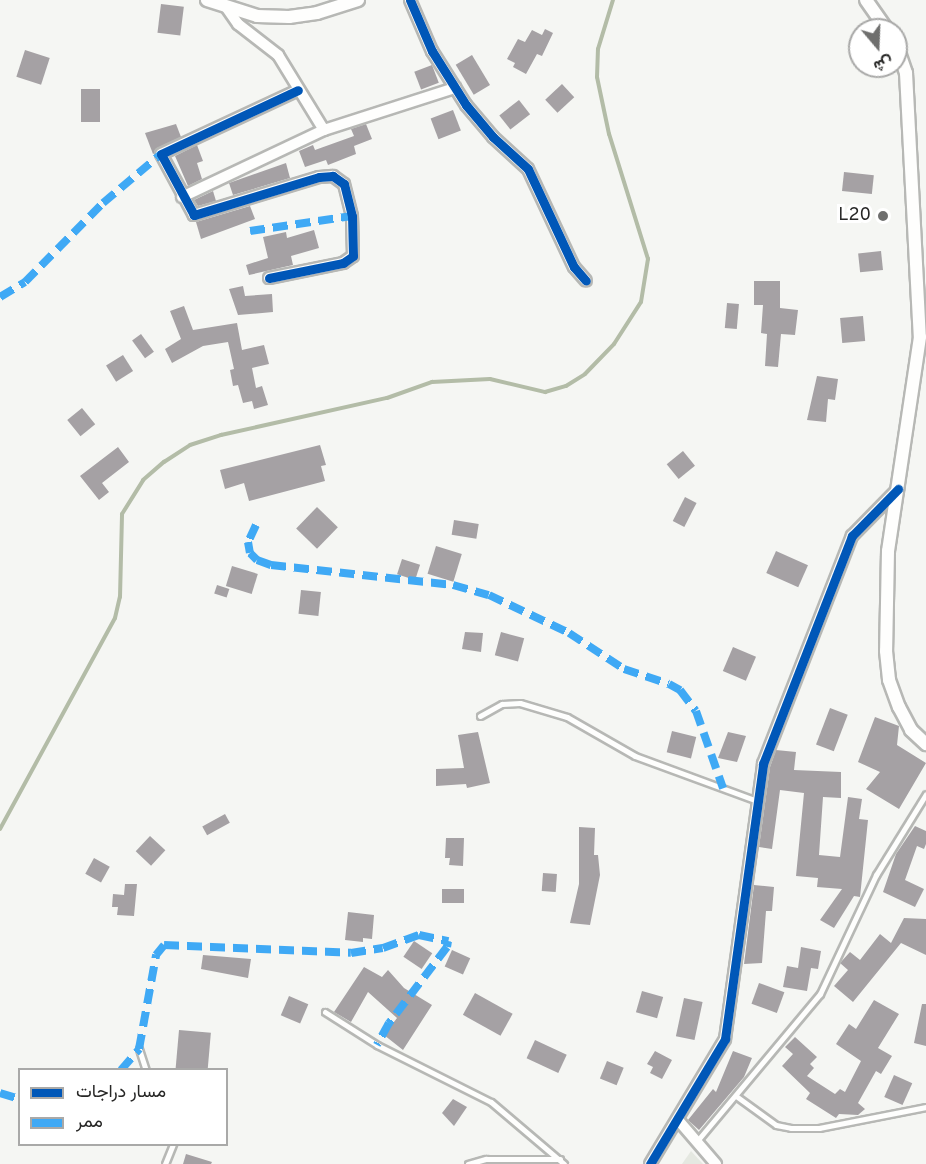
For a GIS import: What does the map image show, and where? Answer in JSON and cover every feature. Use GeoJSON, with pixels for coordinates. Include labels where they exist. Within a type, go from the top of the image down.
{"type":"FeatureCollection","features":[{"type":"Feature","properties":{"kind":"street"},"geometry":{"type":"LineString","coordinates":[[207,0],[257,16],[290,17],[317,13],[358,0]]}},
{"type":"Feature","properties":{"kind":"street"},"geometry":{"type":"LineString","coordinates":[[410,0],[422,30],[455,88],[493,137],[528,170],[574,267],[586,281]]}},
{"type":"Feature","properties":{"kind":"street"},"geometry":{"type":"LineString","coordinates":[[866,0],[879,18]]}},
{"type":"Feature","properties":{"kind":"street"},"geometry":{"type":"LineString","coordinates":[[226,7],[238,24],[278,56],[324,130]]}},
{"type":"Feature","properties":{"kind":"street"},"geometry":{"type":"LineString","coordinates":[[906,78],[921,337]]}},
{"type":"Feature","properties":{"kind":"street"},"geometry":{"type":"LineString","coordinates":[[182,197],[324,130],[455,88]]}},
{"type":"Feature","properties":{"kind":"street"},"geometry":{"type":"LineString","coordinates":[[269,278],[342,263],[353,256],[352,216],[344,184],[333,176],[319,177],[197,216],[191,213],[161,154],[298,90]]}},
{"type":"Feature","properties":{"kind":"street"},"geometry":{"type":"LineString","coordinates":[[926,318],[921,337],[885,582],[890,680],[911,730],[926,744]]}},
{"type":"Feature","properties":{"kind":"street"},"geometry":{"type":"LineString","coordinates":[[651,1164],[679,1121],[725,1039],[763,764],[852,536],[898,489]]}},
{"type":"Feature","properties":{"kind":"street"},"geometry":{"type":"LineString","coordinates":[[679,1121],[716,1164]]}},
{"type":"Feature","properties":{"kind":"lane"},"geometry":{"type":"LineString","coordinates":[[480,716],[502,704],[520,703],[567,717],[635,756],[757,801]]}},
{"type":"Feature","properties":{"kind":"lane"},"geometry":{"type":"LineString","coordinates":[[696,1143],[820,994],[876,875],[926,794]]}},
{"type":"Feature","properties":{"kind":"lane"},"geometry":{"type":"LineString","coordinates":[[325,1012],[377,1045],[492,1102],[562,1162]]}},
{"type":"Feature","properties":{"kind":"lane"},"geometry":{"type":"LineString","coordinates":[[139,1049],[145,1068]]}},
{"type":"Feature","properties":{"kind":"lane"},"geometry":{"type":"LineString","coordinates":[[736,1096],[776,1125],[791,1128],[819,1128],[926,1107]]}},
{"type":"Feature","properties":{"kind":"lane"},"geometry":{"type":"LineString","coordinates":[[165,1164],[172,1146]]}},
{"type":"Feature","properties":{"kind":"lane"},"geometry":{"type":"LineString","coordinates":[[468,1164],[486,1159],[562,1162]]}},
{"type":"Feature","properties":{"kind":"shaded area"},"geometry":{"type":"Polygon","coordinates":[[[691,1151],[703,1164],[682,1164],[691,1151]]]}},
{"type":"Feature","properties":{"kind":"building"},"geometry":{"type":"Polygon","coordinates":[[[161,4],[184,7],[180,36],[157,33],[161,4]]]}},
{"type":"Feature","properties":{"kind":"building"},"geometry":{"type":"Polygon","coordinates":[[[545,29],[553,33],[542,56],[537,54],[526,74],[513,67],[515,63],[507,59],[518,39],[525,42],[532,30],[542,35],[545,29]]]}},
{"type":"Feature","properties":{"kind":"building"},"geometry":{"type":"Polygon","coordinates":[[[25,50],[50,58],[41,85],[16,77],[25,50]]]}},
{"type":"Feature","properties":{"kind":"building"},"geometry":{"type":"Polygon","coordinates":[[[472,55],[490,85],[474,95],[456,65],[472,55]]]}},
{"type":"Feature","properties":{"kind":"building"},"geometry":{"type":"Polygon","coordinates":[[[432,65],[439,83],[421,90],[414,72],[432,65]]]}},
{"type":"Feature","properties":{"kind":"building"},"geometry":{"type":"Polygon","coordinates":[[[562,84],[574,97],[557,113],[545,100],[562,84]]]}},
{"type":"Feature","properties":{"kind":"building"},"geometry":{"type":"Polygon","coordinates":[[[81,89],[100,89],[100,122],[81,122],[81,89]]]}},
{"type":"Feature","properties":{"kind":"building"},"geometry":{"type":"Polygon","coordinates":[[[519,100],[530,114],[510,130],[499,115],[519,100]]]}},
{"type":"Feature","properties":{"kind":"building"},"geometry":{"type":"Polygon","coordinates":[[[453,110],[461,131],[438,139],[431,119],[453,110]]]}},
{"type":"Feature","properties":{"kind":"building"},"geometry":{"type":"Polygon","coordinates":[[[176,124],[181,137],[153,154],[145,133],[176,124]]]}},
{"type":"Feature","properties":{"kind":"building"},"geometry":{"type":"Polygon","coordinates":[[[366,124],[372,139],[354,146],[356,154],[328,165],[326,160],[305,167],[299,151],[313,145],[315,150],[354,136],[351,129],[366,124]]]}},
{"type":"Feature","properties":{"kind":"building"},"geometry":{"type":"Polygon","coordinates":[[[197,145],[203,161],[197,163],[202,179],[188,186],[175,156],[197,145]]]}},
{"type":"Feature","properties":{"kind":"building"},"geometry":{"type":"Polygon","coordinates":[[[286,163],[290,178],[233,195],[229,183],[286,163]]]}},
{"type":"Feature","properties":{"kind":"building"},"geometry":{"type":"Polygon","coordinates":[[[844,172],[874,175],[872,194],[842,191],[844,172]]]}},
{"type":"Feature","properties":{"kind":"building"},"geometry":{"type":"Polygon","coordinates":[[[213,191],[216,201],[198,206],[194,200],[213,191]]]}},
{"type":"Feature","properties":{"kind":"building"},"geometry":{"type":"Polygon","coordinates":[[[250,206],[255,219],[201,239],[196,222],[250,206]]]}},
{"type":"Feature","properties":{"kind":"building"},"geometry":{"type":"Polygon","coordinates":[[[314,230],[319,248],[291,256],[293,265],[249,275],[246,265],[268,258],[263,237],[286,232],[287,238],[314,230]]]}},
{"type":"Feature","properties":{"kind":"building"},"geometry":{"type":"Polygon","coordinates":[[[881,251],[883,270],[860,272],[858,253],[881,251]]]}},
{"type":"Feature","properties":{"kind":"building"},"geometry":{"type":"Polygon","coordinates":[[[754,281],[780,281],[780,308],[798,310],[795,335],[781,334],[778,367],[765,366],[767,334],[761,333],[763,305],[754,305],[754,281]]]}},
{"type":"Feature","properties":{"kind":"building"},"geometry":{"type":"Polygon","coordinates":[[[243,286],[245,296],[272,294],[273,312],[238,315],[229,289],[243,286]]]}},
{"type":"Feature","properties":{"kind":"building"},"geometry":{"type":"Polygon","coordinates":[[[727,303],[739,304],[737,329],[725,328],[727,303]]]}},
{"type":"Feature","properties":{"kind":"building"},"geometry":{"type":"Polygon","coordinates":[[[184,306],[193,330],[237,323],[242,350],[264,345],[269,364],[252,368],[256,388],[262,386],[268,405],[254,409],[252,401],[243,403],[238,385],[233,386],[230,370],[234,369],[228,342],[203,346],[172,363],[165,349],[181,339],[170,311],[184,306]]]}},
{"type":"Feature","properties":{"kind":"building"},"geometry":{"type":"Polygon","coordinates":[[[863,316],[865,341],[842,343],[840,318],[863,316]]]}},
{"type":"Feature","properties":{"kind":"building"},"geometry":{"type":"Polygon","coordinates":[[[141,334],[154,352],[145,358],[132,340],[141,334]]]}},
{"type":"Feature","properties":{"kind":"building"},"geometry":{"type":"Polygon","coordinates":[[[123,355],[133,371],[116,382],[106,366],[123,355]]]}},
{"type":"Feature","properties":{"kind":"building"},"geometry":{"type":"Polygon","coordinates":[[[817,376],[838,379],[835,400],[828,399],[826,422],[807,420],[817,376]]]}},
{"type":"Feature","properties":{"kind":"building"},"geometry":{"type":"Polygon","coordinates":[[[82,408],[95,424],[80,436],[67,420],[82,408]]]}},
{"type":"Feature","properties":{"kind":"building"},"geometry":{"type":"Polygon","coordinates":[[[320,445],[326,465],[321,466],[325,481],[249,501],[244,483],[225,489],[220,470],[320,445]]]}},
{"type":"Feature","properties":{"kind":"building"},"geometry":{"type":"Polygon","coordinates":[[[118,447],[129,462],[102,483],[109,492],[99,500],[80,476],[118,447]]]}},
{"type":"Feature","properties":{"kind":"building"},"geometry":{"type":"Polygon","coordinates":[[[683,451],[695,466],[679,479],[667,464],[683,451]]]}},
{"type":"Feature","properties":{"kind":"building"},"geometry":{"type":"Polygon","coordinates":[[[685,497],[697,503],[684,527],[673,521],[685,497]]]}},
{"type":"Feature","properties":{"kind":"building"},"geometry":{"type":"Polygon","coordinates":[[[317,507],[338,527],[317,549],[296,529],[317,507]]]}},
{"type":"Feature","properties":{"kind":"building"},"geometry":{"type":"Polygon","coordinates":[[[454,520],[479,524],[476,539],[452,535],[454,520]]]}},
{"type":"Feature","properties":{"kind":"building"},"geometry":{"type":"Polygon","coordinates":[[[436,546],[462,554],[453,582],[428,574],[436,546]]]}},
{"type":"Feature","properties":{"kind":"building"},"geometry":{"type":"Polygon","coordinates":[[[776,551],[808,565],[798,587],[766,573],[776,551]]]}},
{"type":"Feature","properties":{"kind":"building"},"geometry":{"type":"Polygon","coordinates":[[[402,559],[420,565],[415,580],[397,574],[402,559]]]}},
{"type":"Feature","properties":{"kind":"building"},"geometry":{"type":"Polygon","coordinates":[[[232,566],[258,574],[252,594],[226,586],[232,566]]]}},
{"type":"Feature","properties":{"kind":"building"},"geometry":{"type":"Polygon","coordinates":[[[217,585],[229,589],[227,598],[214,594],[217,585]]]}},
{"type":"Feature","properties":{"kind":"building"},"geometry":{"type":"Polygon","coordinates":[[[301,590],[321,592],[318,616],[298,614],[301,590]]]}},
{"type":"Feature","properties":{"kind":"building"},"geometry":{"type":"Polygon","coordinates":[[[465,632],[483,633],[481,652],[462,649],[465,632]]]}},
{"type":"Feature","properties":{"kind":"building"},"geometry":{"type":"Polygon","coordinates":[[[501,632],[524,638],[518,661],[495,655],[501,632]]]}},
{"type":"Feature","properties":{"kind":"building"},"geometry":{"type":"Polygon","coordinates":[[[733,647],[756,657],[746,681],[723,671],[733,647]]]}},
{"type":"Feature","properties":{"kind":"building"},"geometry":{"type":"Polygon","coordinates":[[[830,708],[848,715],[834,751],[816,744],[830,708]]]}},
{"type":"Feature","properties":{"kind":"building"},"geometry":{"type":"Polygon","coordinates":[[[875,717],[899,726],[897,745],[926,763],[899,809],[866,789],[880,772],[858,762],[875,717]]]}},
{"type":"Feature","properties":{"kind":"building"},"geometry":{"type":"Polygon","coordinates":[[[672,731],[696,737],[691,758],[667,752],[672,731]]]}},
{"type":"Feature","properties":{"kind":"building"},"geometry":{"type":"Polygon","coordinates":[[[478,732],[490,783],[467,788],[466,784],[436,786],[436,769],[464,768],[458,735],[478,732]]]}},
{"type":"Feature","properties":{"kind":"building"},"geometry":{"type":"Polygon","coordinates":[[[728,732],[746,736],[737,762],[718,758],[728,732]]]}},
{"type":"Feature","properties":{"kind":"building"},"geometry":{"type":"Polygon","coordinates":[[[776,750],[796,752],[794,770],[841,772],[841,798],[823,797],[819,855],[840,857],[848,797],[862,799],[859,819],[868,820],[860,897],[854,896],[834,928],[820,920],[842,889],[817,887],[818,878],[796,876],[804,793],[780,790],[772,849],[759,847],[770,767],[776,750]]]}},
{"type":"Feature","properties":{"kind":"building"},"geometry":{"type":"Polygon","coordinates":[[[225,814],[230,823],[207,835],[202,827],[225,814]]]}},
{"type":"Feature","properties":{"kind":"building"},"geometry":{"type":"Polygon","coordinates":[[[915,826],[926,831],[926,844],[924,849],[917,846],[905,880],[924,889],[915,907],[883,892],[896,854],[915,826]]]}},
{"type":"Feature","properties":{"kind":"building"},"geometry":{"type":"Polygon","coordinates":[[[579,827],[595,828],[594,855],[598,855],[600,875],[590,925],[570,923],[579,884],[579,827]]]}},
{"type":"Feature","properties":{"kind":"building"},"geometry":{"type":"Polygon","coordinates":[[[150,836],[165,850],[151,866],[136,851],[150,836]]]}},
{"type":"Feature","properties":{"kind":"building"},"geometry":{"type":"Polygon","coordinates":[[[446,838],[464,838],[463,866],[449,865],[450,858],[445,858],[446,838]]]}},
{"type":"Feature","properties":{"kind":"building"},"geometry":{"type":"Polygon","coordinates":[[[94,858],[110,867],[101,882],[85,874],[94,858]]]}},
{"type":"Feature","properties":{"kind":"building"},"geometry":{"type":"Polygon","coordinates":[[[543,873],[557,874],[556,892],[542,891],[543,873]]]}},
{"type":"Feature","properties":{"kind":"building"},"geometry":{"type":"Polygon","coordinates":[[[125,884],[137,884],[134,916],[117,915],[118,907],[112,907],[113,894],[124,895],[125,884]]]}},
{"type":"Feature","properties":{"kind":"building"},"geometry":{"type":"Polygon","coordinates":[[[754,885],[774,887],[772,911],[766,911],[762,963],[744,964],[754,885]]]}},
{"type":"Feature","properties":{"kind":"building"},"geometry":{"type":"Polygon","coordinates":[[[442,889],[464,889],[464,903],[442,903],[442,889]]]}},
{"type":"Feature","properties":{"kind":"building"},"geometry":{"type":"Polygon","coordinates":[[[348,912],[374,915],[372,939],[363,938],[363,942],[345,940],[348,912]]]}},
{"type":"Feature","properties":{"kind":"building"},"geometry":{"type":"Polygon","coordinates":[[[904,918],[926,919],[926,955],[901,943],[853,1002],[834,986],[848,970],[840,963],[850,952],[860,960],[880,934],[891,943],[904,918]]]}},
{"type":"Feature","properties":{"kind":"building"},"geometry":{"type":"Polygon","coordinates":[[[414,941],[432,953],[422,969],[403,957],[414,941]]]}},
{"type":"Feature","properties":{"kind":"building"},"geometry":{"type":"Polygon","coordinates":[[[801,947],[821,951],[818,969],[811,968],[807,991],[783,987],[787,966],[798,968],[801,947]]]}},
{"type":"Feature","properties":{"kind":"building"},"geometry":{"type":"Polygon","coordinates":[[[452,950],[470,958],[463,975],[445,966],[452,950]]]}},
{"type":"Feature","properties":{"kind":"building"},"geometry":{"type":"Polygon","coordinates":[[[203,955],[251,959],[248,978],[201,969],[203,955]]]}},
{"type":"Feature","properties":{"kind":"building"},"geometry":{"type":"Polygon","coordinates":[[[364,967],[382,977],[388,970],[404,988],[432,1005],[403,1050],[384,1035],[397,1018],[368,992],[351,1022],[334,1012],[364,967]]]}},
{"type":"Feature","properties":{"kind":"building"},"geometry":{"type":"Polygon","coordinates":[[[759,983],[784,992],[777,1013],[751,1004],[759,983]]]}},
{"type":"Feature","properties":{"kind":"building"},"geometry":{"type":"Polygon","coordinates":[[[642,991],[663,997],[657,1018],[636,1012],[642,991]]]}},
{"type":"Feature","properties":{"kind":"building"},"geometry":{"type":"Polygon","coordinates":[[[475,993],[513,1014],[500,1036],[463,1015],[475,993]]]}},
{"type":"Feature","properties":{"kind":"building"},"geometry":{"type":"Polygon","coordinates":[[[289,996],[308,1004],[300,1024],[281,1015],[289,996]]]}},
{"type":"Feature","properties":{"kind":"building"},"geometry":{"type":"Polygon","coordinates":[[[684,998],[703,1002],[694,1040],[676,1036],[684,998]]]}},
{"type":"Feature","properties":{"kind":"building"},"geometry":{"type":"Polygon","coordinates":[[[874,1000],[899,1014],[878,1048],[892,1056],[881,1074],[876,1071],[858,1103],[865,1109],[858,1115],[839,1114],[836,1118],[806,1099],[810,1093],[782,1066],[793,1054],[785,1047],[795,1037],[817,1057],[810,1064],[814,1068],[807,1076],[835,1094],[840,1089],[845,1092],[861,1061],[836,1044],[849,1024],[856,1029],[874,1000]]]}},
{"type":"Feature","properties":{"kind":"building"},"geometry":{"type":"Polygon","coordinates":[[[922,1004],[926,1004],[926,1046],[914,1043],[922,1004]]]}},
{"type":"Feature","properties":{"kind":"building"},"geometry":{"type":"Polygon","coordinates":[[[179,1030],[211,1033],[208,1068],[176,1068],[179,1030]]]}},
{"type":"Feature","properties":{"kind":"building"},"geometry":{"type":"Polygon","coordinates":[[[535,1040],[567,1055],[558,1073],[527,1058],[535,1040]]]}},
{"type":"Feature","properties":{"kind":"building"},"geometry":{"type":"Polygon","coordinates":[[[655,1051],[672,1060],[662,1079],[650,1073],[653,1067],[647,1064],[655,1051]]]}},
{"type":"Feature","properties":{"kind":"building"},"geometry":{"type":"Polygon","coordinates":[[[733,1051],[752,1058],[744,1077],[699,1130],[688,1120],[713,1089],[716,1092],[733,1051]]]}},
{"type":"Feature","properties":{"kind":"building"},"geometry":{"type":"Polygon","coordinates":[[[607,1061],[624,1068],[617,1085],[600,1079],[607,1061]]]}},
{"type":"Feature","properties":{"kind":"building"},"geometry":{"type":"Polygon","coordinates":[[[894,1075],[912,1083],[903,1105],[884,1097],[894,1075]]]}},
{"type":"Feature","properties":{"kind":"building"},"geometry":{"type":"Polygon","coordinates":[[[453,1099],[467,1107],[454,1126],[442,1113],[453,1099]]]}},
{"type":"Feature","properties":{"kind":"building"},"geometry":{"type":"Polygon","coordinates":[[[186,1154],[212,1162],[211,1164],[183,1164],[186,1154]]]}},
{"type":"Feature","properties":{"kind":"waterway"},"geometry":{"type":"LineString","coordinates":[[0,829],[115,618],[120,597],[122,514],[143,480],[164,462],[190,445],[221,435],[387,398],[432,382],[490,379],[545,392],[566,386],[585,374],[614,344],[641,302],[648,259],[609,134],[597,77],[598,49],[613,0]]}},
{"type":"Feature","properties":{"kind":"marked path"},"geometry":{"type":"LineString","coordinates":[[0,297],[25,282],[103,203],[161,154]]}},
{"type":"Feature","properties":{"kind":"marked path"},"geometry":{"type":"LineString","coordinates":[[250,231],[352,216]]}},
{"type":"Feature","properties":{"kind":"marked path"},"geometry":{"type":"LineString","coordinates":[[256,525],[248,542],[250,553],[257,560],[271,565],[453,585],[489,595],[569,633],[624,669],[680,690],[696,711],[723,788]]}},
{"type":"Feature","properties":{"kind":"marked path"},"geometry":{"type":"LineString","coordinates":[[123,1068],[139,1049],[156,955],[164,945],[351,953],[383,948],[419,935],[448,941],[447,947],[389,1023],[377,1045]]}},
{"type":"Feature","properties":{"kind":"marked path"},"geometry":{"type":"LineString","coordinates":[[0,1093],[18,1098]]}},
{"type":"Feature","properties":{"kind":"cycle path"},"geometry":{"type":"LineString","coordinates":[[410,0],[432,51],[466,105],[493,137],[528,169],[574,267],[586,281]]}},
{"type":"Feature","properties":{"kind":"cycle path"},"geometry":{"type":"LineString","coordinates":[[269,278],[343,263],[353,256],[352,216],[344,184],[333,176],[319,177],[194,215],[161,154],[298,90]]}},
{"type":"Feature","properties":{"kind":"cycle path"},"geometry":{"type":"LineString","coordinates":[[650,1164],[725,1039],[763,764],[852,536],[898,489]]}},
{"type":"Feature","properties":{"kind":"place","name":"L20"},"geometry":{"type":"Point","coordinates":[883,216]}}]}
